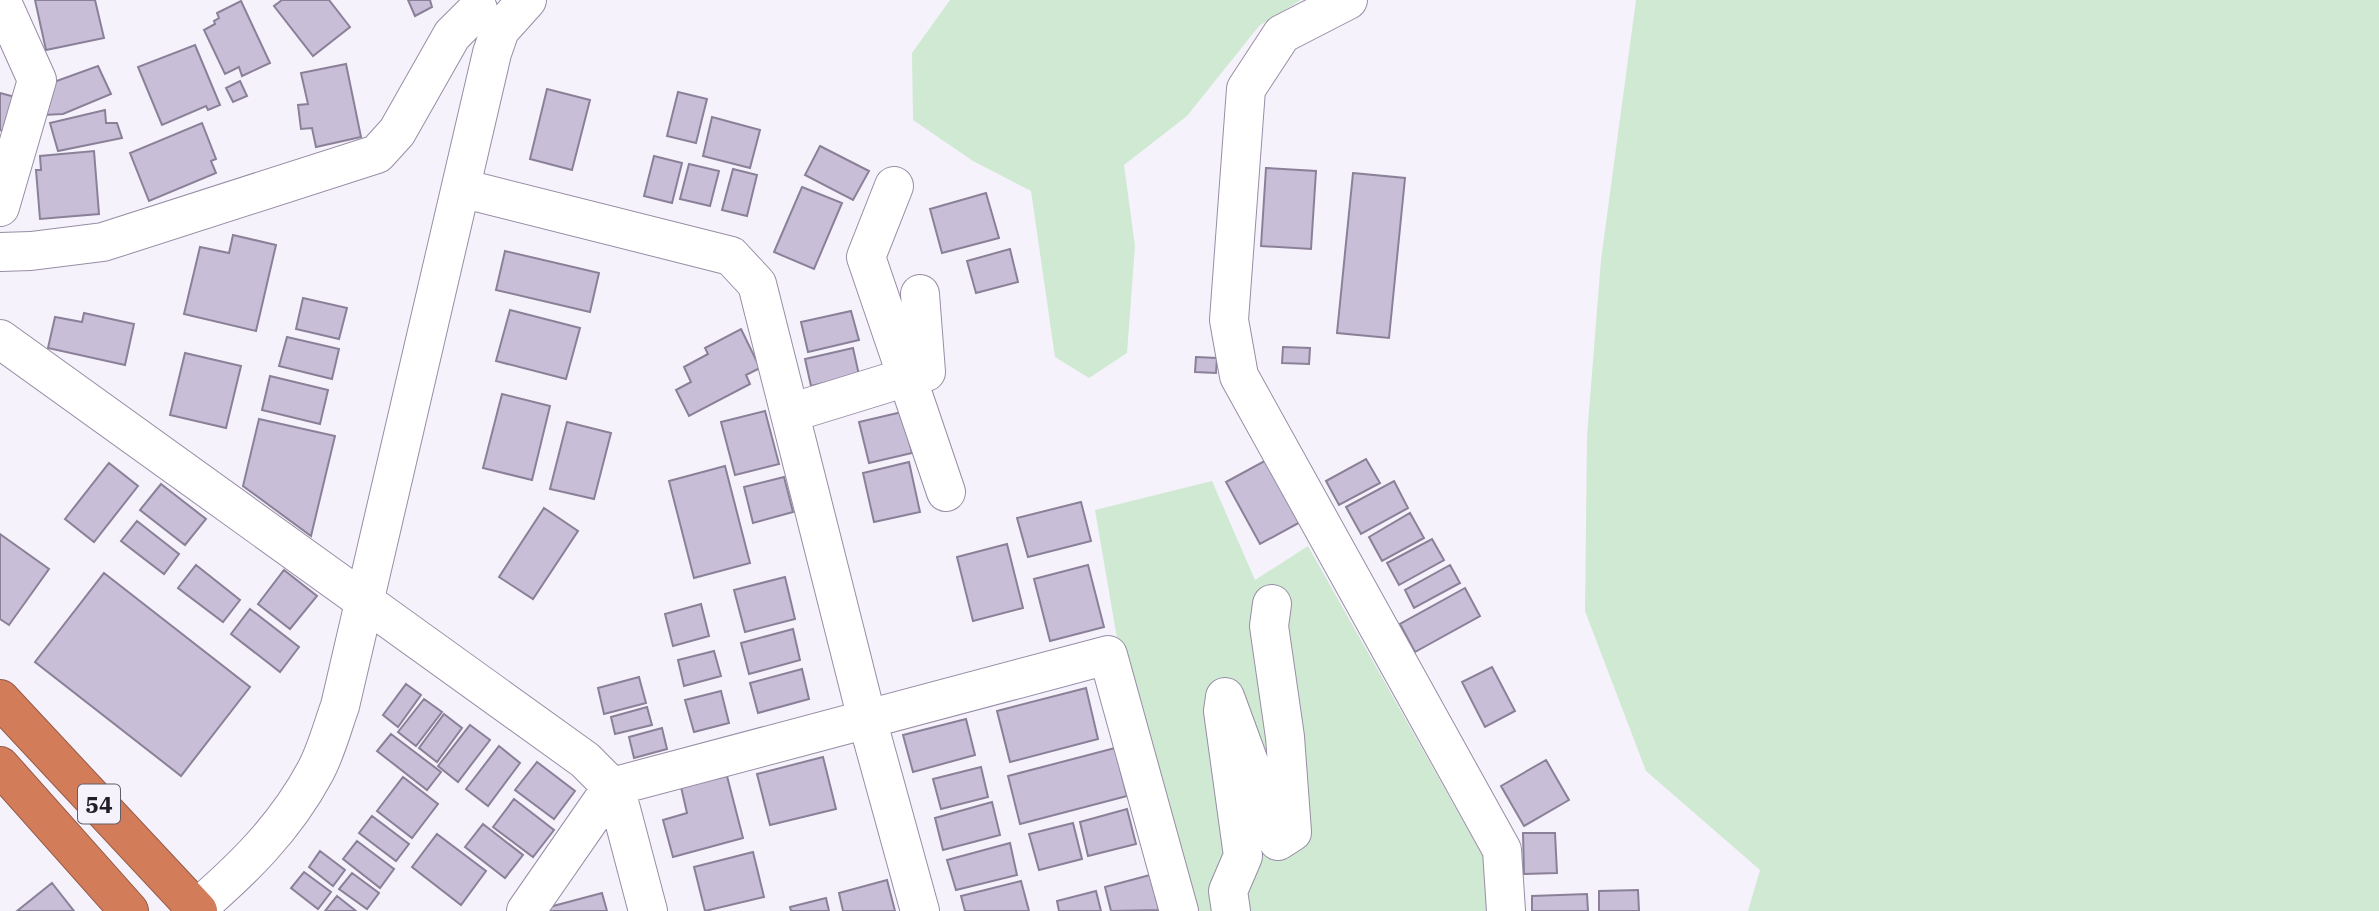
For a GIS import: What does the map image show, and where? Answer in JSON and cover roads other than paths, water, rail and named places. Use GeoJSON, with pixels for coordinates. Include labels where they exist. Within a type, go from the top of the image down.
{"type":"FeatureCollection","features":[{"type":"Feature","properties":{"kind":"highway","name":"54"},"geometry":{"type":"LineString","coordinates":[[0,699],[196,910]]}},
{"type":"Feature","properties":{"kind":"highway","name":"54"},"geometry":{"type":"LineString","coordinates":[[0,766],[129,911]]}},
{"type":"Feature","properties":{"kind":"street"},"geometry":{"type":"LineString","coordinates":[[0,207],[37,80],[1,0]]}},
{"type":"Feature","properties":{"kind":"street"},"geometry":{"type":"LineString","coordinates":[[0,251],[31,251],[103,243],[377,154],[397,132],[452,35],[484,13],[527,0]]}},
{"type":"Feature","properties":{"kind":"street"},"geometry":{"type":"LineString","coordinates":[[1348,0],[1282,34],[1246,89],[1229,320],[1239,376],[1502,850],[1506,911]]}},
{"type":"Feature","properties":{"kind":"street"},"geometry":{"type":"LineString","coordinates":[[196,910],[239,873],[277,830],[316,771],[341,706],[492,53],[484,13]]}},
{"type":"Feature","properties":{"kind":"street"},"geometry":{"type":"LineString","coordinates":[[894,186],[866,257],[946,492]]}},
{"type":"Feature","properties":{"kind":"street"},"geometry":{"type":"LineString","coordinates":[[461,188],[730,256],[757,284],[867,719],[920,911]]}},
{"type":"Feature","properties":{"kind":"street"},"geometry":{"type":"LineString","coordinates":[[790,413],[926,372],[920,294]]}},
{"type":"Feature","properties":{"kind":"street"},"geometry":{"type":"LineString","coordinates":[[0,339],[584,760],[612,787],[621,808],[648,911]]}},
{"type":"Feature","properties":{"kind":"street"},"geometry":{"type":"LineString","coordinates":[[1231,911],[1228,891],[1243,856],[1223,711],[1226,698],[1278,841],[1292,832],[1285,737],[1269,626],[1272,604]]}},
{"type":"Feature","properties":{"kind":"street"},"geometry":{"type":"LineString","coordinates":[[526,911],[612,787],[1108,655],[1179,911]]}}]}
